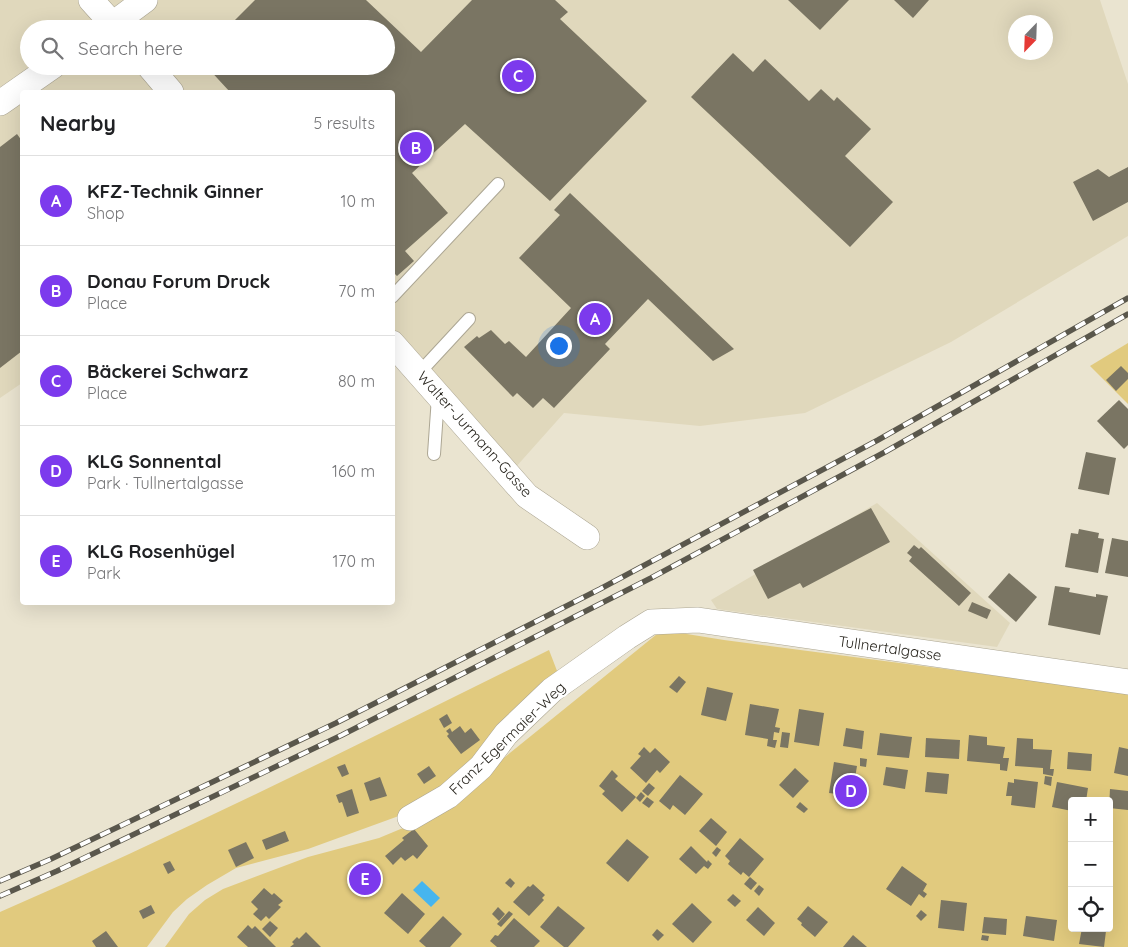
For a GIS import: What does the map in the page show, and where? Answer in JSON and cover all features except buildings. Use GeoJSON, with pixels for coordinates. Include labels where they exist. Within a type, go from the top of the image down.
{"type":"FeatureCollection","features":[{"type":"Feature","properties":{"kind":"street"},"geometry":{"type":"LineString","coordinates":[[91,0],[107,20]]}},
{"type":"Feature","properties":{"kind":"street"},"geometry":{"type":"LineString","coordinates":[[121,20],[145,0]]}},
{"type":"Feature","properties":{"kind":"street"},"geometry":{"type":"LineString","coordinates":[[0,103],[40,75]]}},
{"type":"Feature","properties":{"kind":"street"},"geometry":{"type":"LineString","coordinates":[[157,75],[169,90]]}},
{"type":"Feature","properties":{"kind":"street","name":"Walter-Jurmann-Gasse"},"geometry":{"type":"LineString","coordinates":[[395,346],[527,496],[587,537]]}},
{"type":"Feature","properties":{"kind":"street","name":"Tullnertalgasse"},"geometry":{"type":"LineString","coordinates":[[651,622],[698,620],[1128,682]]}},
{"type":"Feature","properties":{"kind":"street","name":"Franz-Egermaier-Weg"},"geometry":{"type":"LineString","coordinates":[[410,818],[448,796],[481,767],[506,734],[552,690],[651,622]]}},
{"type":"Feature","properties":{"kind":"lane"},"geometry":{"type":"LineString","coordinates":[[395,293],[498,184]]}},
{"type":"Feature","properties":{"kind":"lane"},"geometry":{"type":"LineString","coordinates":[[419,373],[469,319]]}},
{"type":"Feature","properties":{"kind":"lane"},"geometry":{"type":"LineString","coordinates":[[434,454],[439,395]]}},
{"type":"Feature","properties":{"kind":"shaded area"},"geometry":{"type":"Polygon","coordinates":[[[0,0],[1100,0],[1128,84],[1128,236],[951,342],[805,413],[700,426],[564,413],[515,468],[395,354],[395,90],[20,90],[20,384],[0,398],[0,0]]]}},
{"type":"Feature","properties":{"kind":"shaded area"},"geometry":{"type":"Polygon","coordinates":[[[1128,343],[1128,404],[1090,366],[1128,343]]]}},
{"type":"Feature","properties":{"kind":"shaded area"},"geometry":{"type":"Polygon","coordinates":[[[877,503],[1010,623],[997,647],[717,609],[711,600],[877,503]]]}},
{"type":"Feature","properties":{"kind":"shaded area"},"geometry":{"type":"Polygon","coordinates":[[[662,630],[724,640],[1128,693],[1128,947],[165,947],[189,914],[205,900],[223,889],[308,857],[379,838],[415,823],[421,825],[662,630]]]}},
{"type":"Feature","properties":{"kind":"shaded area"},"geometry":{"type":"Polygon","coordinates":[[[549,650],[559,676],[418,809],[308,849],[236,868],[187,899],[173,912],[147,947],[0,947],[0,912],[139,850],[549,650]]]}},
{"type":"Feature","properties":{"kind":"water"},"geometry":{"type":"Polygon","coordinates":[[[422,881],[440,898],[431,907],[413,890],[422,881]]]}},
{"type":"Feature","properties":{"kind":"railway"},"geometry":{"type":"LineString","coordinates":[[0,881],[51,859],[336,723],[600,589],[878,440],[1128,298]]}},
{"type":"Feature","properties":{"kind":"railway"},"geometry":{"type":"LineString","coordinates":[[0,896],[57,871],[342,735],[651,578],[885,452],[1128,314]]}},
{"type":"Feature","properties":{"kind":"place","name":"Bäckerei Schwarz"},"geometry":{"type":"Point","coordinates":[518,76]}},
{"type":"Feature","properties":{"kind":"place","name":"Donau Forum Druck"},"geometry":{"type":"Point","coordinates":[416,148]}},
{"type":"Feature","properties":{"kind":"place","name":"KFZ-Technik Ginner"},"geometry":{"type":"Point","coordinates":[595,319]}},
{"type":"Feature","properties":{"kind":"place","name":"KLG Sonnental"},"geometry":{"type":"Point","coordinates":[851,791]}},
{"type":"Feature","properties":{"kind":"place","name":"KLG Rosenhügel"},"geometry":{"type":"Point","coordinates":[365,879]}}]}
